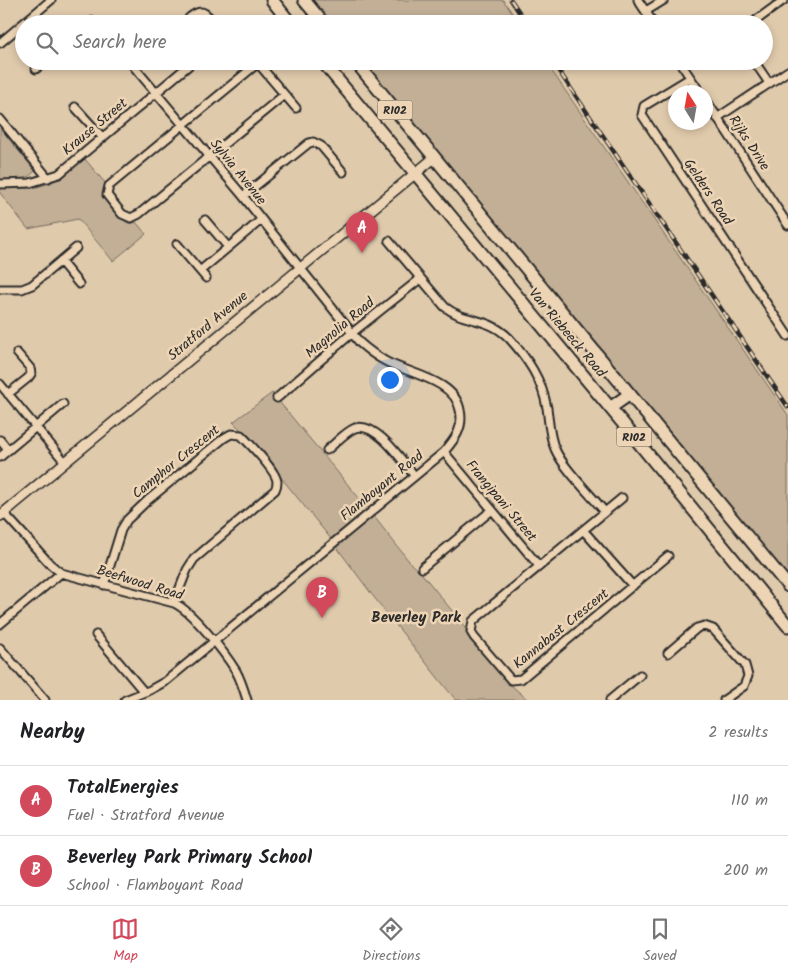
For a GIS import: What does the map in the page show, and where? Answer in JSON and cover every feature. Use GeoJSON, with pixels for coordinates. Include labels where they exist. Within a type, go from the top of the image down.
{"type":"FeatureCollection","features":[{"type":"Feature","properties":{"kind":"main road"},"geometry":{"type":"LineString","coordinates":[[272,0],[284,15]]}},
{"type":"Feature","properties":{"kind":"main road"},"geometry":{"type":"LineString","coordinates":[[304,0],[316,15]]}},
{"type":"Feature","properties":{"kind":"main road","name":"Van Riebeeck Road"},"geometry":{"type":"LineString","coordinates":[[329,70],[787,624]]}},
{"type":"Feature","properties":{"kind":"main road","name":"Van Riebeeck Road"},"geometry":{"type":"LineString","coordinates":[[362,70],[788,586]]}},
{"type":"Feature","properties":{"kind":"main road"},"geometry":{"type":"LineString","coordinates":[[610,408],[630,394]]}},
{"type":"Feature","properties":{"kind":"street"},"geometry":{"type":"LineString","coordinates":[[33,15],[51,0]]}},
{"type":"Feature","properties":{"kind":"street"},"geometry":{"type":"LineString","coordinates":[[638,0],[648,15]]}},
{"type":"Feature","properties":{"kind":"street"},"geometry":{"type":"LineString","coordinates":[[646,11],[664,0]]}},
{"type":"Feature","properties":{"kind":"street"},"geometry":{"type":"LineString","coordinates":[[763,15],[784,0]]}},
{"type":"Feature","properties":{"kind":"street"},"geometry":{"type":"LineString","coordinates":[[192,15],[201,11],[208,15]]}},
{"type":"Feature","properties":{"kind":"street"},"geometry":{"type":"LineString","coordinates":[[0,43],[15,30]]}},
{"type":"Feature","properties":{"kind":"street","name":"Sylvia Avenue"},"geometry":{"type":"LineString","coordinates":[[137,70],[243,196],[300,268]]}},
{"type":"Feature","properties":{"kind":"street","name":"Krause Street"},"geometry":{"type":"LineString","coordinates":[[0,184],[19,185],[58,174],[183,70]]}},
{"type":"Feature","properties":{"kind":"street"},"geometry":{"type":"LineString","coordinates":[[247,70],[109,186],[107,195],[122,214],[131,218],[139,214],[284,95]]}},
{"type":"Feature","properties":{"kind":"street"},"geometry":{"type":"LineString","coordinates":[[264,70],[296,108]]}},
{"type":"Feature","properties":{"kind":"street"},"geometry":{"type":"LineString","coordinates":[[685,70],[695,85]]}},
{"type":"Feature","properties":{"kind":"street"},"geometry":{"type":"LineString","coordinates":[[760,70],[769,83]]}},
{"type":"Feature","properties":{"kind":"street"},"geometry":{"type":"LineString","coordinates":[[717,118],[788,71]]}},
{"type":"Feature","properties":{"kind":"street","name":"Gelders Road"},"geometry":{"type":"LineString","coordinates":[[690,78],[644,106],[642,116],[788,336]]}},
{"type":"Feature","properties":{"kind":"street"},"geometry":{"type":"LineString","coordinates":[[75,107],[102,138]]}},
{"type":"Feature","properties":{"kind":"street","name":"Rijks Drive"},"geometry":{"type":"LineString","coordinates":[[713,111],[788,225]]}},
{"type":"Feature","properties":{"kind":"street"},"geometry":{"type":"LineString","coordinates":[[0,119],[48,178]]}},
{"type":"Feature","properties":{"kind":"street"},"geometry":{"type":"LineString","coordinates":[[243,196],[303,147],[313,142],[321,146],[343,172]]}},
{"type":"Feature","properties":{"kind":"street","name":"Stratford Avenue"},"geometry":{"type":"LineString","coordinates":[[2,514],[434,158]]}},
{"type":"Feature","properties":{"kind":"street"},"geometry":{"type":"LineString","coordinates":[[205,220],[228,247]]}},
{"type":"Feature","properties":{"kind":"street"},"geometry":{"type":"LineString","coordinates":[[200,271],[262,220]]}},
{"type":"Feature","properties":{"kind":"street"},"geometry":{"type":"LineString","coordinates":[[390,241],[420,279],[448,309],[494,326],[523,355],[533,369],[544,391],[551,439],[556,452],[604,512]]}},
{"type":"Feature","properties":{"kind":"street"},"geometry":{"type":"LineString","coordinates":[[177,244],[206,278]]}},
{"type":"Feature","properties":{"kind":"street"},"geometry":{"type":"LineString","coordinates":[[0,289],[22,289],[32,286],[76,248]]}},
{"type":"Feature","properties":{"kind":"street"},"geometry":{"type":"LineString","coordinates":[[61,262],[80,284]]}},
{"type":"Feature","properties":{"kind":"street","name":"Flamboyant Road"},"geometry":{"type":"LineString","coordinates":[[125,700],[166,681],[444,452],[455,439],[461,421],[459,402],[454,395],[447,388],[385,361],[372,353],[352,333],[300,268]]}},
{"type":"Feature","properties":{"kind":"street","name":"Magnolia Road"},"geometry":{"type":"LineString","coordinates":[[277,398],[352,333],[420,279]]}},
{"type":"Feature","properties":{"kind":"street"},"geometry":{"type":"LineString","coordinates":[[8,394],[31,374],[29,366],[17,353]]}},
{"type":"Feature","properties":{"kind":"street"},"geometry":{"type":"LineString","coordinates":[[0,384],[65,462]]}},
{"type":"Feature","properties":{"kind":"street"},"geometry":{"type":"LineString","coordinates":[[0,457],[63,404]]}},
{"type":"Feature","properties":{"kind":"street"},"geometry":{"type":"LineString","coordinates":[[327,450],[350,431],[363,427],[369,428],[383,439],[414,475]]}},
{"type":"Feature","properties":{"kind":"street","name":"Camphor Crescent"},"geometry":{"type":"LineString","coordinates":[[104,585],[121,530],[135,511],[224,438],[231,434],[241,435],[275,474],[278,483],[275,490],[194,559],[187,570],[174,603]]}},
{"type":"Feature","properties":{"kind":"street"},"geometry":{"type":"LineString","coordinates":[[0,440],[8,450]]}},
{"type":"Feature","properties":{"kind":"street","name":"Frangipani Street"},"geometry":{"type":"LineString","coordinates":[[444,452],[539,566]]}},
{"type":"Feature","properties":{"kind":"street","name":"Kannabast Crescent"},"geometry":{"type":"LineString","coordinates":[[622,498],[473,621],[470,626],[474,637],[511,680],[520,679],[526,676],[668,556]]}},
{"type":"Feature","properties":{"kind":"street"},"geometry":{"type":"LineString","coordinates":[[422,568],[492,510]]}},
{"type":"Feature","properties":{"kind":"street","name":"Beefwood Road"},"geometry":{"type":"LineString","coordinates":[[2,514],[61,573],[174,603],[190,613],[237,672],[247,700]]}},
{"type":"Feature","properties":{"kind":"street"},"geometry":{"type":"LineString","coordinates":[[583,530],[633,586]]}},
{"type":"Feature","properties":{"kind":"street"},"geometry":{"type":"LineString","coordinates":[[0,624],[61,573]]}},
{"type":"Feature","properties":{"kind":"street"},"geometry":{"type":"LineString","coordinates":[[668,653],[697,628],[704,626],[713,629],[745,665],[748,676],[744,686],[724,700]]}},
{"type":"Feature","properties":{"kind":"street"},"geometry":{"type":"LineString","coordinates":[[96,635],[144,692]]}},
{"type":"Feature","properties":{"kind":"street"},"geometry":{"type":"LineString","coordinates":[[0,648],[45,700]]}},
{"type":"Feature","properties":{"kind":"street"},"geometry":{"type":"LineString","coordinates":[[610,700],[640,676]]}},
{"type":"Feature","properties":{"kind":"shaded area"},"geometry":{"type":"Polygon","coordinates":[[[313,0],[503,0],[514,15],[325,15],[313,0]]]}},
{"type":"Feature","properties":{"kind":"shaded area"},"geometry":{"type":"Polygon","coordinates":[[[370,70],[551,70],[788,415],[788,581],[370,70]]]}},
{"type":"Feature","properties":{"kind":"shaded area"},"geometry":{"type":"Polygon","coordinates":[[[0,128],[35,171],[31,175],[19,180],[0,181],[0,128]]]}},
{"type":"Feature","properties":{"kind":"shaded area"},"geometry":{"type":"Polygon","coordinates":[[[84,158],[106,184],[103,193],[114,210],[128,223],[136,222],[146,234],[113,261],[78,219],[28,229],[0,193],[0,188],[33,188],[51,183],[84,158]]]}},
{"type":"Feature","properties":{"kind":"shaded area"},"geometry":{"type":"Polygon","coordinates":[[[272,393],[368,509],[331,539],[248,437],[233,422],[272,393]]]}},
{"type":"Feature","properties":{"kind":"shaded area"},"geometry":{"type":"Polygon","coordinates":[[[372,514],[412,565],[423,575],[462,623],[471,639],[503,678],[528,700],[456,700],[335,545],[372,514]]]}},
{"type":"Feature","properties":{"kind":"railway"},"geometry":{"type":"LineString","coordinates":[[511,0],[521,15]]}},
{"type":"Feature","properties":{"kind":"railway"},"geometry":{"type":"LineString","coordinates":[[558,70],[788,407]]}},
{"type":"Feature","properties":{"kind":"place","name":"TotalEnergies"},"geometry":{"type":"Point","coordinates":[362,253]}},
{"type":"Feature","properties":{"kind":"place","name":"Beverley Park Primary School"},"geometry":{"type":"Point","coordinates":[322,618]}},
{"type":"Feature","properties":{"kind":"district","name":"Beverley Park"},"geometry":{"type":"Point","coordinates":[416,618]}}]}
